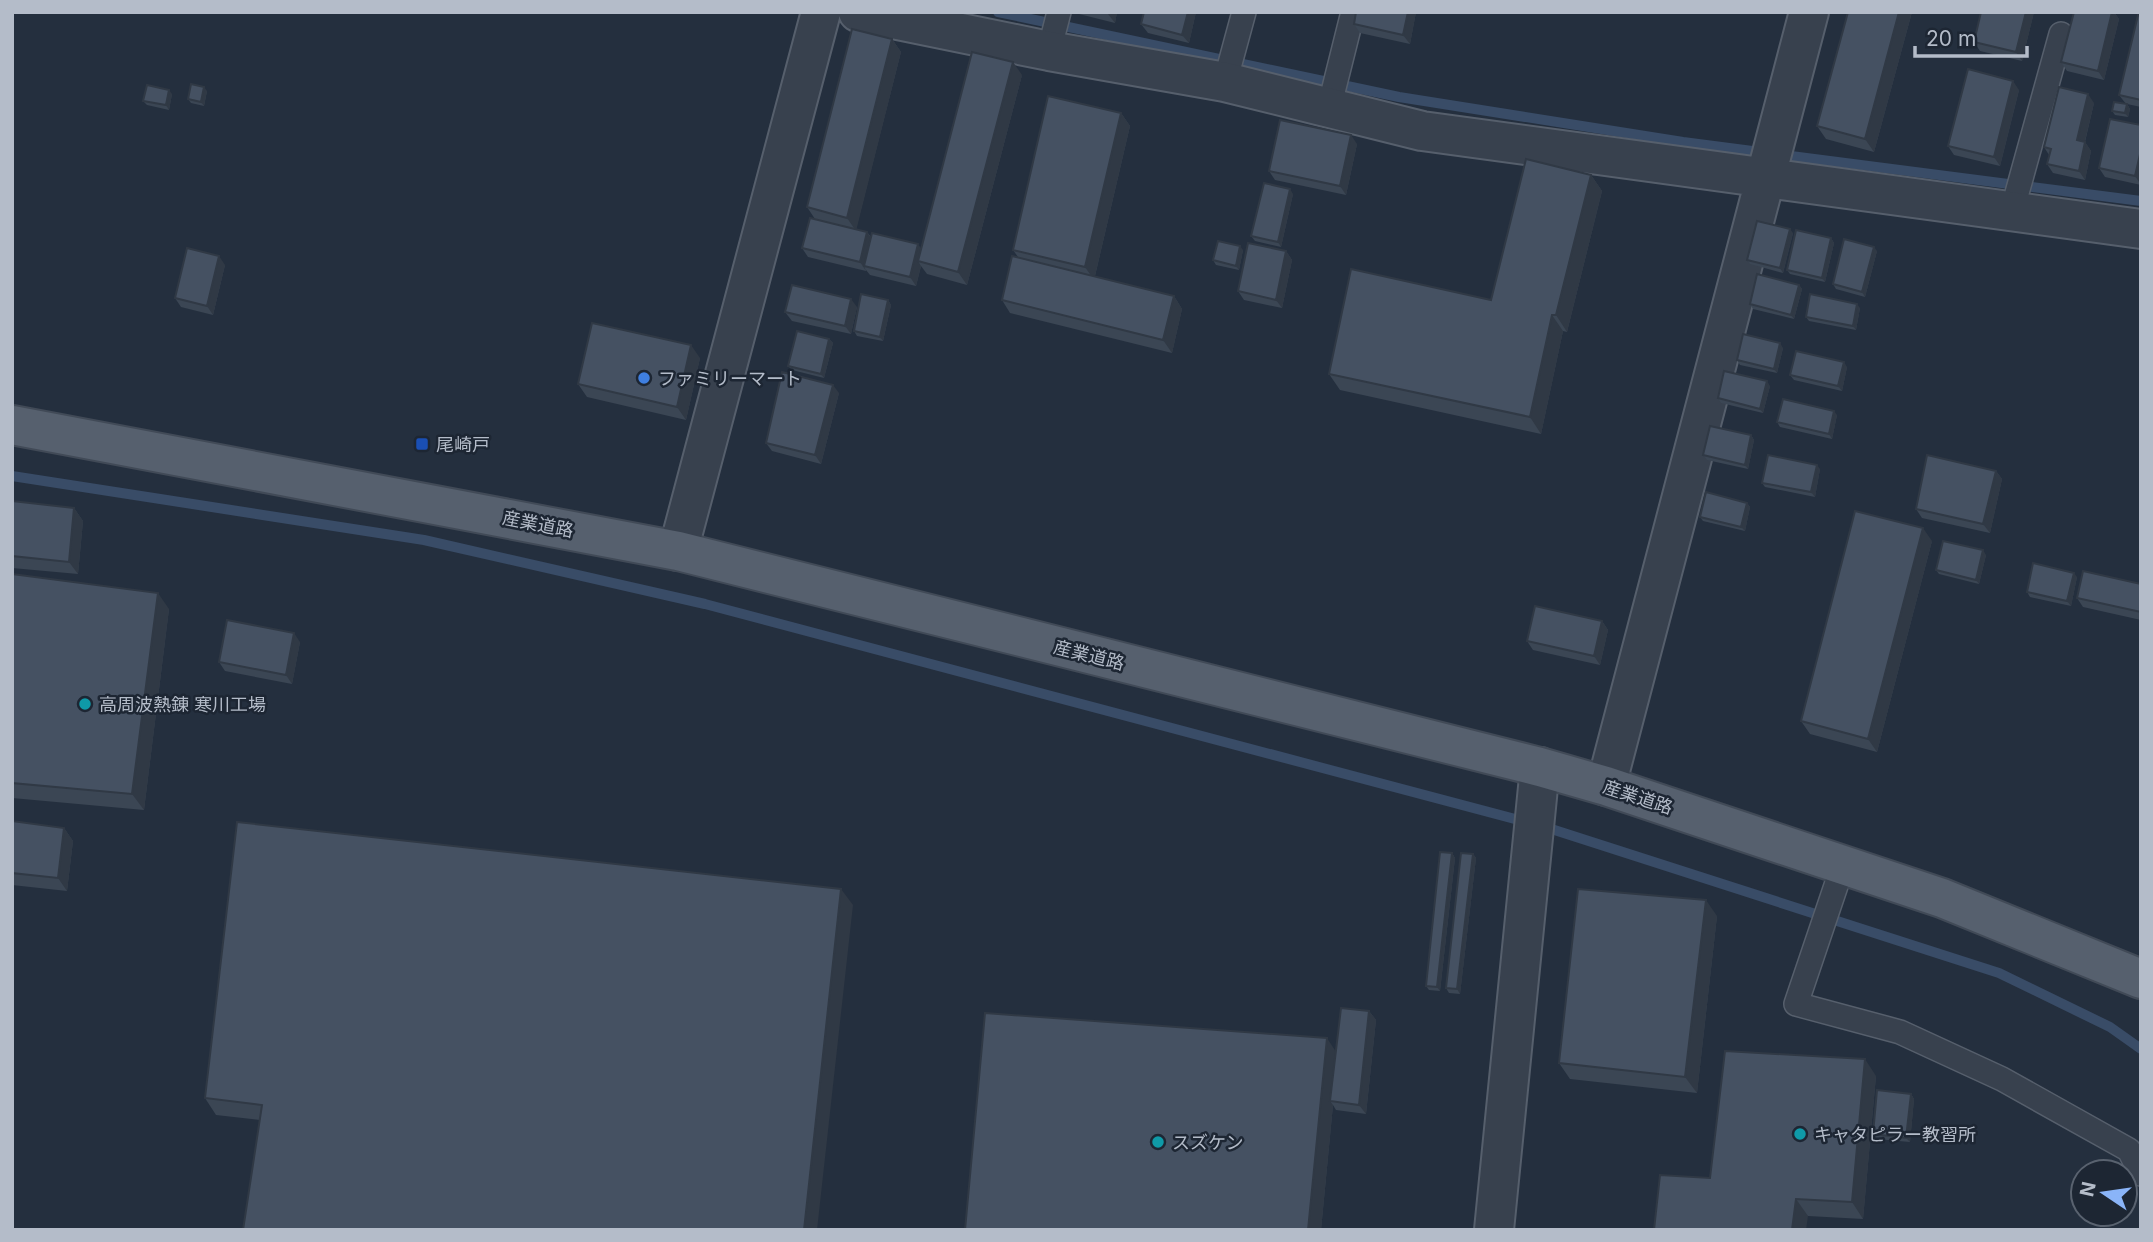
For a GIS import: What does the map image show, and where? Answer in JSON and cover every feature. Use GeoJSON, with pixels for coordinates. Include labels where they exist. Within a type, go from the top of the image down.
{"type":"FeatureCollection","features":[{"type":"Feature","properties":{"kind":"main road","name":"産業道路"},"geometry":{"type":"LineString","coordinates":[[12,425],[678,551],[1540,767],[1606,786],[1942,898],[2141,979]]}},
{"type":"Feature","properties":{"kind":"street"},"geometry":{"type":"LineString","coordinates":[[678,551],[821,12]]}},
{"type":"Feature","properties":{"kind":"street"},"geometry":{"type":"LineString","coordinates":[[858,12],[1049,51],[1225,82],[1422,131],[2141,229]]}},
{"type":"Feature","properties":{"kind":"street"},"geometry":{"type":"LineString","coordinates":[[1606,786],[1809,12]]}},
{"type":"Feature","properties":{"kind":"street"},"geometry":{"type":"LineString","coordinates":[[1494,1230],[1540,767]]}},
{"type":"Feature","properties":{"kind":"lane"},"geometry":{"type":"LineString","coordinates":[[1049,51],[1059,12]]}},
{"type":"Feature","properties":{"kind":"lane"},"geometry":{"type":"LineString","coordinates":[[1225,82],[1244,12]]}},
{"type":"Feature","properties":{"kind":"lane"},"geometry":{"type":"LineString","coordinates":[[1329,108],[1353,12]]}},
{"type":"Feature","properties":{"kind":"lane"},"geometry":{"type":"LineString","coordinates":[[2012,211],[2061,34]]}},
{"type":"Feature","properties":{"kind":"lane"},"geometry":{"type":"LineString","coordinates":[[1843,865],[1796,1004],[1900,1032],[2002,1079],[2129,1150],[2141,1174]]}},
{"type":"Feature","properties":{"kind":"building"},"geometry":{"type":"Polygon","coordinates":[[[1144,12],[1188,12],[1182,35],[1141,24],[1144,12]]]}},
{"type":"Feature","properties":{"kind":"building"},"geometry":{"type":"Polygon","coordinates":[[[1356,12],[1408,12],[1403,35],[1354,24],[1356,12]]]}},
{"type":"Feature","properties":{"kind":"building"},"geometry":{"type":"Polygon","coordinates":[[[1848,12],[1899,12],[1865,139],[1817,126],[1848,12]]]}},
{"type":"Feature","properties":{"kind":"building"},"geometry":{"type":"Polygon","coordinates":[[[1981,12],[2026,12],[2016,52],[1974,42],[1981,12]]]}},
{"type":"Feature","properties":{"kind":"building"},"geometry":{"type":"Polygon","coordinates":[[[2074,12],[2112,12],[2098,71],[2061,62],[2074,12]]]}},
{"type":"Feature","properties":{"kind":"building"},"geometry":{"type":"Polygon","coordinates":[[[2138,15],[2141,16],[2141,100],[2119,95],[2138,15]]]}},
{"type":"Feature","properties":{"kind":"building"},"geometry":{"type":"Polygon","coordinates":[[[852,29],[892,39],[847,218],[807,207],[852,29]]]}},
{"type":"Feature","properties":{"kind":"building"},"geometry":{"type":"Polygon","coordinates":[[[972,52],[1013,62],[958,272],[918,261],[972,52]]]}},
{"type":"Feature","properties":{"kind":"building"},"geometry":{"type":"Polygon","coordinates":[[[1968,69],[2013,81],[1994,157],[1948,146],[1968,69]]]}},
{"type":"Feature","properties":{"kind":"building"},"geometry":{"type":"Polygon","coordinates":[[[191,84],[204,87],[201,102],[188,99],[191,84]]]}},
{"type":"Feature","properties":{"kind":"building"},"geometry":{"type":"Polygon","coordinates":[[[147,85],[169,90],[166,105],[143,101],[147,85]]]}},
{"type":"Feature","properties":{"kind":"building"},"geometry":{"type":"Polygon","coordinates":[[[2059,87],[2088,94],[2077,140],[2085,142],[2079,171],[2047,164],[2051,149],[2044,147],[2059,87]]]}},
{"type":"Feature","properties":{"kind":"building"},"geometry":{"type":"Polygon","coordinates":[[[1048,96],[1121,113],[1085,267],[1013,250],[1048,96]]]}},
{"type":"Feature","properties":{"kind":"building"},"geometry":{"type":"Polygon","coordinates":[[[2114,102],[2127,104],[2125,113],[2112,111],[2114,102]]]}},
{"type":"Feature","properties":{"kind":"building"},"geometry":{"type":"Polygon","coordinates":[[[2110,119],[2141,125],[2141,150],[2135,176],[2099,168],[2110,119]]]}},
{"type":"Feature","properties":{"kind":"building"},"geometry":{"type":"Polygon","coordinates":[[[1280,120],[1351,135],[1340,186],[1269,171],[1280,120]]]}},
{"type":"Feature","properties":{"kind":"building"},"geometry":{"type":"Polygon","coordinates":[[[1526,159],[1591,175],[1556,315],[1552,315],[1530,417],[1329,374],[1351,269],[1491,300],[1526,159]]]}},
{"type":"Feature","properties":{"kind":"building"},"geometry":{"type":"Polygon","coordinates":[[[1264,183],[1290,189],[1278,242],[1251,236],[1264,183]]]}},
{"type":"Feature","properties":{"kind":"building"},"geometry":{"type":"Polygon","coordinates":[[[810,218],[867,232],[860,262],[802,248],[810,218]]]}},
{"type":"Feature","properties":{"kind":"building"},"geometry":{"type":"Polygon","coordinates":[[[1757,221],[1790,229],[1780,268],[1747,260],[1757,221]]]}},
{"type":"Feature","properties":{"kind":"building"},"geometry":{"type":"Polygon","coordinates":[[[1796,230],[1831,238],[1822,278],[1787,270],[1796,230]]]}},
{"type":"Feature","properties":{"kind":"building"},"geometry":{"type":"Polygon","coordinates":[[[872,233],[918,244],[910,277],[864,266],[872,233]]]}},
{"type":"Feature","properties":{"kind":"building"},"geometry":{"type":"Polygon","coordinates":[[[1844,239],[1874,247],[1862,292],[1833,284],[1844,239]]]}},
{"type":"Feature","properties":{"kind":"building"},"geometry":{"type":"Polygon","coordinates":[[[1218,241],[1240,246],[1236,266],[1213,260],[1218,241]]]}},
{"type":"Feature","properties":{"kind":"building"},"geometry":{"type":"Polygon","coordinates":[[[1248,243],[1286,251],[1276,300],[1238,291],[1248,243]]]}},
{"type":"Feature","properties":{"kind":"building"},"geometry":{"type":"Polygon","coordinates":[[[187,248],[219,256],[207,306],[175,298],[187,248]]]}},
{"type":"Feature","properties":{"kind":"building"},"geometry":{"type":"Polygon","coordinates":[[[1012,256],[1174,296],[1163,340],[1002,300],[1012,256]]]}},
{"type":"Feature","properties":{"kind":"building"},"geometry":{"type":"Polygon","coordinates":[[[1757,274],[1799,285],[1791,315],[1750,304],[1757,274]]]}},
{"type":"Feature","properties":{"kind":"building"},"geometry":{"type":"Polygon","coordinates":[[[792,285],[851,299],[845,326],[785,312],[792,285]]]}},
{"type":"Feature","properties":{"kind":"building"},"geometry":{"type":"Polygon","coordinates":[[[861,294],[888,300],[880,337],[854,331],[861,294]]]}},
{"type":"Feature","properties":{"kind":"building"},"geometry":{"type":"Polygon","coordinates":[[[1810,294],[1857,304],[1853,326],[1806,317],[1810,294]]]}},
{"type":"Feature","properties":{"kind":"building","name":"ファミリーマート"},"geometry":{"type":"Polygon","coordinates":[[[592,323],[691,345],[677,407],[578,384],[592,323]]]}},
{"type":"Feature","properties":{"kind":"building"},"geometry":{"type":"Polygon","coordinates":[[[797,331],[829,339],[821,374],[788,366],[797,331]]]}},
{"type":"Feature","properties":{"kind":"building"},"geometry":{"type":"Polygon","coordinates":[[[1743,334],[1780,343],[1774,369],[1737,360],[1743,334]]]}},
{"type":"Feature","properties":{"kind":"building"},"geometry":{"type":"Polygon","coordinates":[[[1796,351],[1844,362],[1838,386],[1790,375],[1796,351]]]}},
{"type":"Feature","properties":{"kind":"building"},"geometry":{"type":"Polygon","coordinates":[[[1724,371],[1767,381],[1760,409],[1718,398],[1724,371]]]}},
{"type":"Feature","properties":{"kind":"building"},"geometry":{"type":"Polygon","coordinates":[[[782,372],[833,385],[815,455],[766,443],[782,372]]]}},
{"type":"Feature","properties":{"kind":"building"},"geometry":{"type":"Polygon","coordinates":[[[1783,399],[1834,411],[1829,434],[1777,422],[1783,399]]]}},
{"type":"Feature","properties":{"kind":"building"},"geometry":{"type":"Polygon","coordinates":[[[1710,426],[1751,435],[1745,465],[1703,455],[1710,426]]]}},
{"type":"Feature","properties":{"kind":"building"},"geometry":{"type":"Polygon","coordinates":[[[1768,455],[1817,465],[1811,492],[1762,483],[1768,455]]]}},
{"type":"Feature","properties":{"kind":"building"},"geometry":{"type":"Polygon","coordinates":[[[1927,455],[1996,471],[1983,524],[1916,509],[1927,455]]]}},
{"type":"Feature","properties":{"kind":"building"},"geometry":{"type":"Polygon","coordinates":[[[1706,492],[1747,503],[1741,527],[1700,517],[1706,492]]]}},
{"type":"Feature","properties":{"kind":"building"},"geometry":{"type":"Polygon","coordinates":[[[12,501],[74,508],[69,562],[12,556],[12,501]]]}},
{"type":"Feature","properties":{"kind":"building"},"geometry":{"type":"Polygon","coordinates":[[[1855,511],[1923,528],[1868,739],[1801,721],[1855,511]]]}},
{"type":"Feature","properties":{"kind":"building"},"geometry":{"type":"Polygon","coordinates":[[[1943,541],[1983,550],[1976,580],[1936,570],[1943,541]]]}},
{"type":"Feature","properties":{"kind":"building"},"geometry":{"type":"Polygon","coordinates":[[[2033,563],[2074,573],[2067,601],[2027,592],[2033,563]]]}},
{"type":"Feature","properties":{"kind":"building"},"geometry":{"type":"Polygon","coordinates":[[[2083,571],[2141,584],[2141,612],[2077,598],[2083,571]]]}},
{"type":"Feature","properties":{"kind":"building","name":"高周波熱錬 寒川工場"},"geometry":{"type":"Polygon","coordinates":[[[12,574],[158,593],[132,794],[12,783],[12,574]]]}},
{"type":"Feature","properties":{"kind":"building"},"geometry":{"type":"Polygon","coordinates":[[[1535,606],[1602,621],[1594,656],[1527,641],[1535,606]]]}},
{"type":"Feature","properties":{"kind":"building"},"geometry":{"type":"Polygon","coordinates":[[[227,620],[294,633],[286,675],[219,662],[227,620]]]}},
{"type":"Feature","properties":{"kind":"building"},"geometry":{"type":"Polygon","coordinates":[[[12,821],[64,828],[58,878],[12,873],[12,821]]]}},
{"type":"Feature","properties":{"kind":"building"},"geometry":{"type":"Polygon","coordinates":[[[237,822],[841,889],[804,1230],[243,1230],[262,1105],[205,1098],[237,822]]]}},
{"type":"Feature","properties":{"kind":"building"},"geometry":{"type":"Polygon","coordinates":[[[1440,852],[1452,853],[1437,987],[1426,986],[1440,852]]]}},
{"type":"Feature","properties":{"kind":"building"},"geometry":{"type":"Polygon","coordinates":[[[1461,853],[1473,854],[1457,989],[1446,988],[1461,853]]]}},
{"type":"Feature","properties":{"kind":"building"},"geometry":{"type":"Polygon","coordinates":[[[1578,889],[1706,900],[1685,1077],[1559,1063],[1578,889]]]}},
{"type":"Feature","properties":{"kind":"building"},"geometry":{"type":"Polygon","coordinates":[[[1341,1008],[1369,1011],[1359,1105],[1330,1101],[1341,1008]]]}},
{"type":"Feature","properties":{"kind":"building","name":"スズケン"},"geometry":{"type":"Polygon","coordinates":[[[985,1013],[1327,1038],[1308,1230],[965,1230],[985,1013]]]}},
{"type":"Feature","properties":{"kind":"building","name":"キャタピラー教習所"},"geometry":{"type":"Polygon","coordinates":[[[1725,1051],[1865,1059],[1852,1202],[1796,1199],[1792,1230],[1654,1230],[1660,1175],[1710,1178],[1725,1051]]]}},
{"type":"Feature","properties":{"kind":"building"},"geometry":{"type":"Polygon","coordinates":[[[1877,1090],[1911,1094],[1906,1138],[1873,1134],[1877,1090]]]}},
{"type":"Feature","properties":{"kind":"waterway"},"geometry":{"type":"LineString","coordinates":[[998,12],[1399,97],[1683,142],[2141,201]]}},
{"type":"Feature","properties":{"kind":"waterway"},"geometry":{"type":"LineString","coordinates":[[12,476],[424,540],[705,604],[1526,822]]}},
{"type":"Feature","properties":{"kind":"waterway"},"geometry":{"type":"LineString","coordinates":[[1542,826],[1999,973],[2110,1027],[2141,1049]]}},
{"type":"Feature","properties":{"kind":"place","name":"ファミリーマート"},"geometry":{"type":"Point","coordinates":[644,378]}},
{"type":"Feature","properties":{"kind":"place","name":"尾崎戸"},"geometry":{"type":"Point","coordinates":[422,444]}},
{"type":"Feature","properties":{"kind":"place","name":"高周波熱錬 寒川工場"},"geometry":{"type":"Point","coordinates":[85,704]}},
{"type":"Feature","properties":{"kind":"place","name":"キャタピラー教習所"},"geometry":{"type":"Point","coordinates":[1800,1134]}},
{"type":"Feature","properties":{"kind":"place","name":"スズケン"},"geometry":{"type":"Point","coordinates":[1158,1142]}}]}
